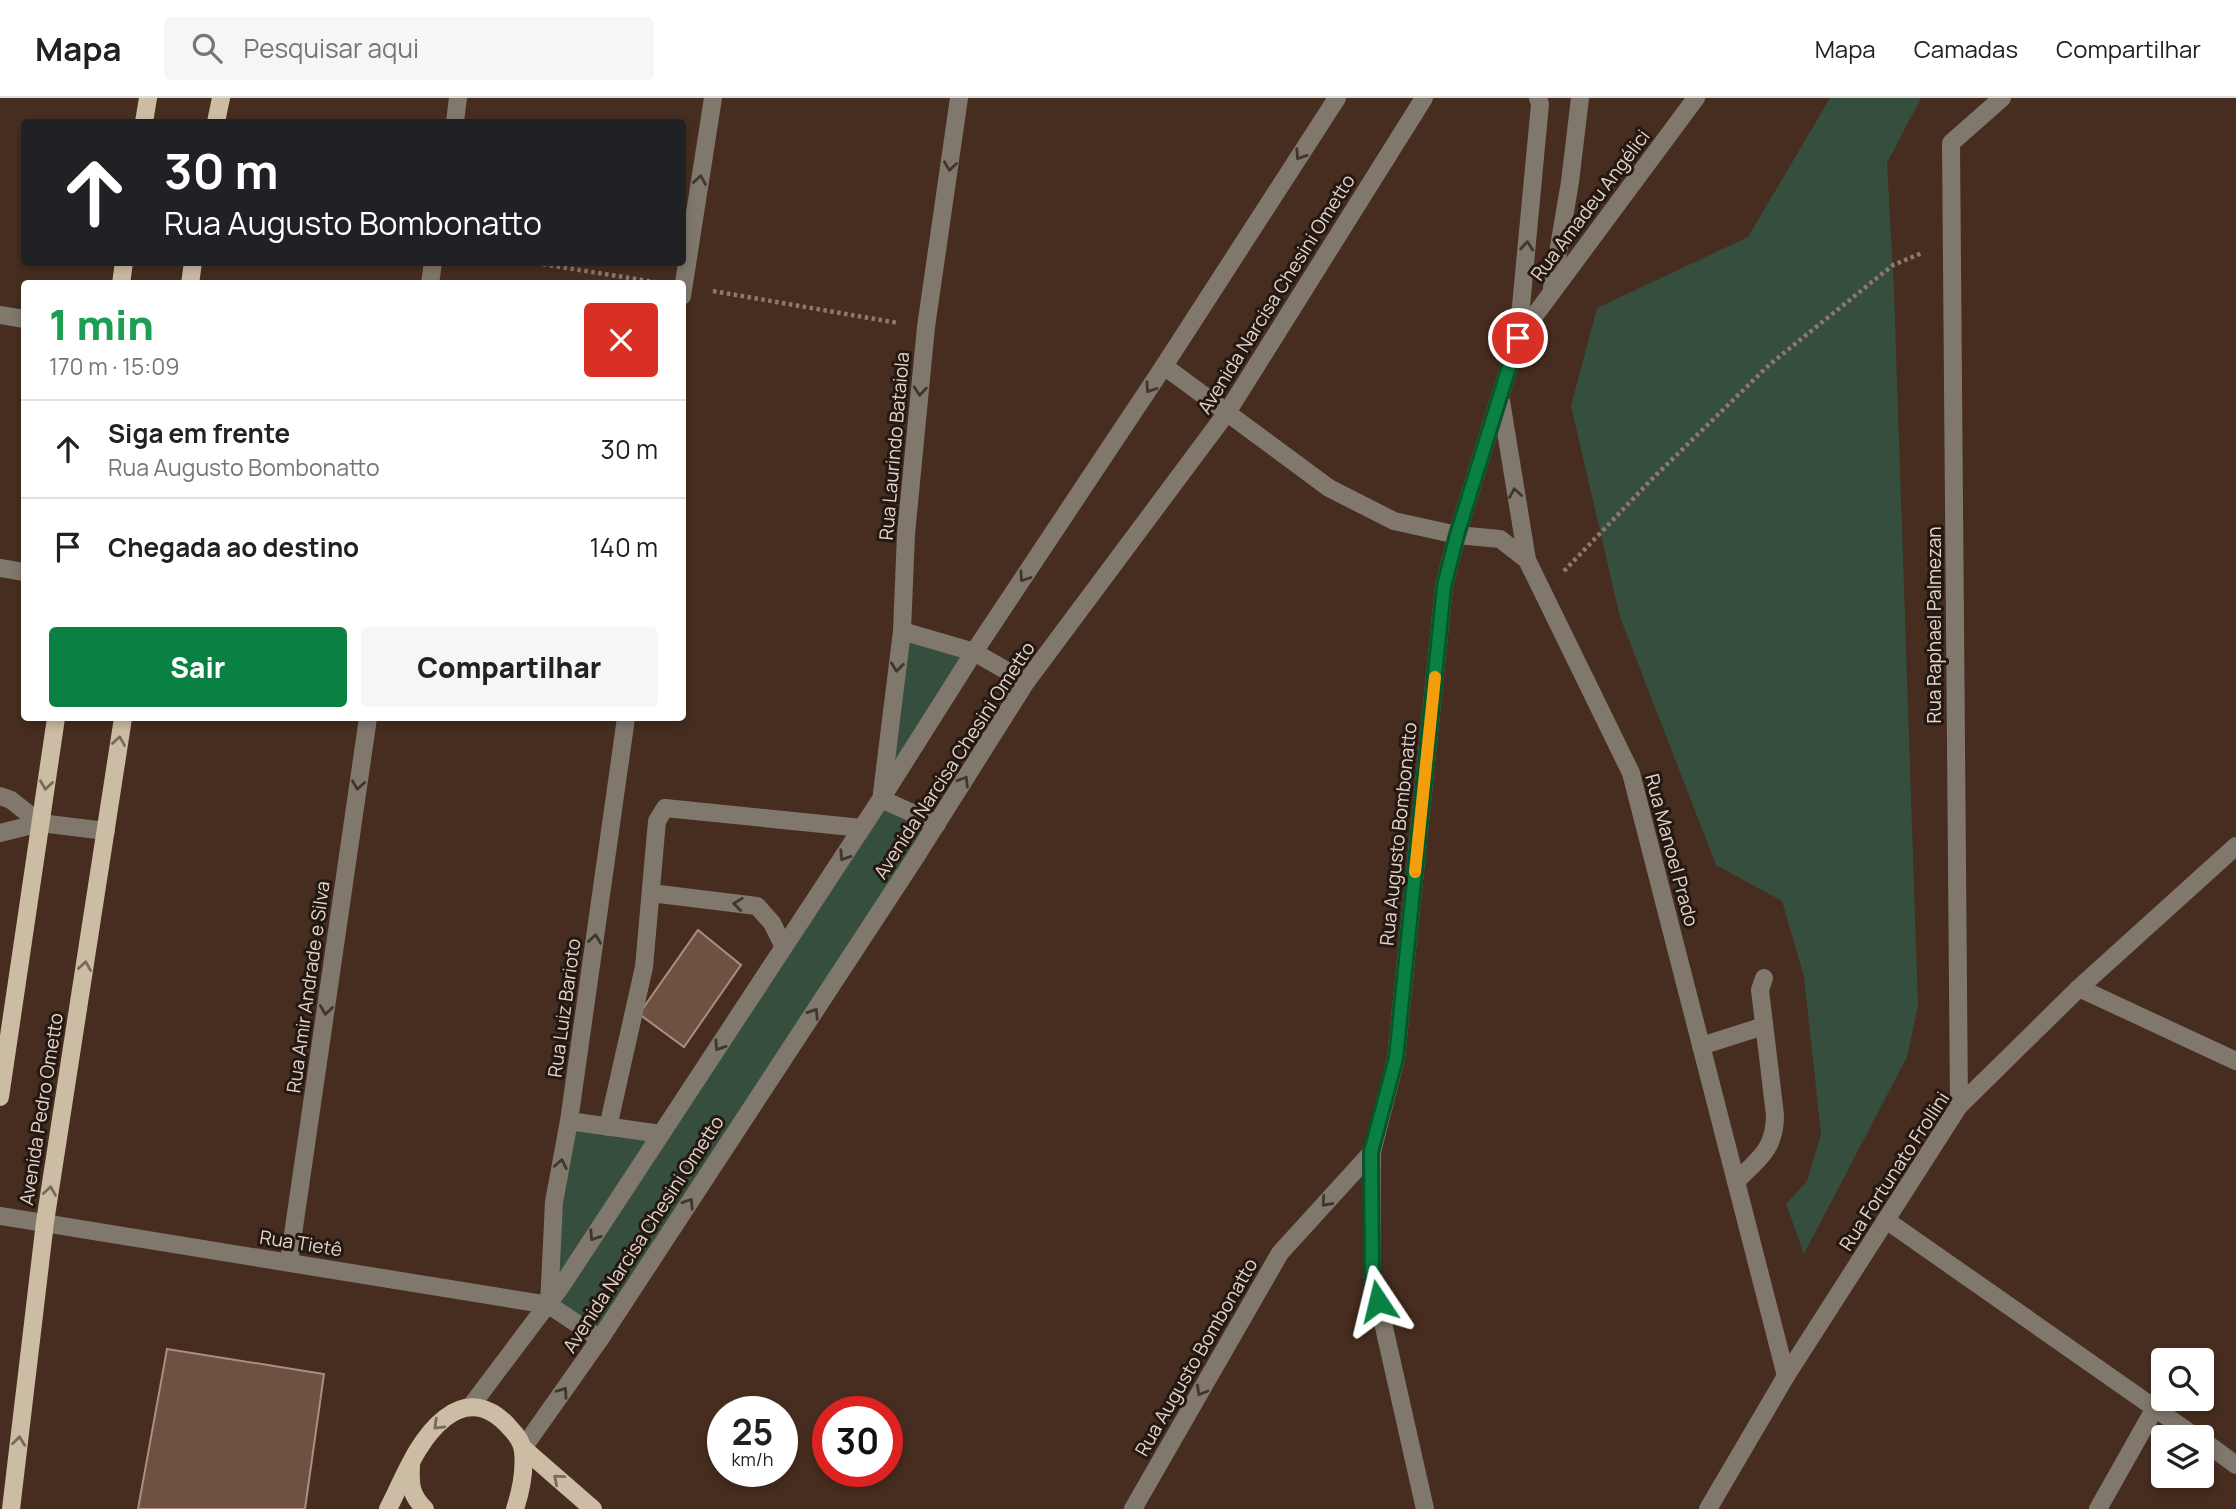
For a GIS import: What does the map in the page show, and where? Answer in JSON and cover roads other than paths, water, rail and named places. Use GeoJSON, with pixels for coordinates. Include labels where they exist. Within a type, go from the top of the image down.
{"type":"FeatureCollection","features":[{"type":"Feature","properties":{"kind":"main road"},"geometry":{"type":"LineString","coordinates":[[144,119],[148,98]]}},
{"type":"Feature","properties":{"kind":"main road"},"geometry":{"type":"LineString","coordinates":[[217,119],[221,98]]}},
{"type":"Feature","properties":{"kind":"main road"},"geometry":{"type":"LineString","coordinates":[[0,1097],[56,721]]}},
{"type":"Feature","properties":{"kind":"main road","name":"Avenida Pedro Ometto"},"geometry":{"type":"LineString","coordinates":[[11,1509],[45,1222],[123,721]]}},
{"type":"Feature","properties":{"kind":"main road"},"geometry":{"type":"LineString","coordinates":[[388,1509],[429,1433],[453,1412],[471,1406],[497,1414],[515,1433],[523,1448],[593,1509]]}},
{"type":"Feature","properties":{"kind":"main road"},"geometry":{"type":"LineString","coordinates":[[515,1509],[522,1489],[523,1448]]}},
{"type":"Feature","properties":{"kind":"main road"},"geometry":{"type":"LineString","coordinates":[[411,1463],[410,1485],[415,1500],[425,1509]]}},
{"type":"Feature","properties":{"kind":"street"},"geometry":{"type":"LineString","coordinates":[[455,119],[458,98]]}},
{"type":"Feature","properties":{"kind":"street"},"geometry":{"type":"LineString","coordinates":[[686,240],[713,98]]}},
{"type":"Feature","properties":{"kind":"street","name":"Rua Laurindo Bataiola"},"geometry":{"type":"LineString","coordinates":[[881,799],[902,631],[906,534],[926,327],[959,98]]}},
{"type":"Feature","properties":{"kind":"street","name":"Avenida Narcisa Chesini Ometto"},"geometry":{"type":"LineString","coordinates":[[471,1406],[549,1305],[1337,98]]}},
{"type":"Feature","properties":{"kind":"street","name":"Avenida Narcisa Chesini Ometto"},"geometry":{"type":"LineString","coordinates":[[523,1448],[600,1339],[1027,682],[1228,411],[1424,98]]}},
{"type":"Feature","properties":{"kind":"street"},"geometry":{"type":"LineString","coordinates":[[1551,292],[1570,182],[1580,98]]}},
{"type":"Feature","properties":{"kind":"street","name":"Rua Amadeu Angélici"},"geometry":{"type":"LineString","coordinates":[[1518,338],[1696,98]]}},
{"type":"Feature","properties":{"kind":"street","name":"Rua Raphael Palmezan"},"geometry":{"type":"LineString","coordinates":[[1959,1106],[1951,143],[2003,98]]}},
{"type":"Feature","properties":{"kind":"street","name":"Rua Augusto Bombonatto"},"geometry":{"type":"LineString","coordinates":[[1133,1509],[1280,1253],[1371,1152],[1396,1058],[1444,586],[1457,535],[1518,338],[1539,100]]}},
{"type":"Feature","properties":{"kind":"street"},"geometry":{"type":"LineString","coordinates":[[0,315],[21,318]]}},
{"type":"Feature","properties":{"kind":"street","name":"Rua Manoel Prado"},"geometry":{"type":"LineString","coordinates":[[1164,366],[1329,488],[1395,521],[1457,535],[1500,539],[1527,560],[1631,773],[1786,1376]]}},
{"type":"Feature","properties":{"kind":"street"},"geometry":{"type":"LineString","coordinates":[[1500,396],[1527,560]]}},
{"type":"Feature","properties":{"kind":"street"},"geometry":{"type":"LineString","coordinates":[[0,568],[21,572]]}},
{"type":"Feature","properties":{"kind":"street"},"geometry":{"type":"LineString","coordinates":[[902,631],[974,652],[1027,682]]}},
{"type":"Feature","properties":{"kind":"street","name":"Rua Amir Andrade e Silva"},"geometry":{"type":"LineString","coordinates":[[289,1262],[368,721]]}},
{"type":"Feature","properties":{"kind":"street","name":"Rua Luiz Barioto"},"geometry":{"type":"LineString","coordinates":[[549,1305],[554,1202],[569,1121],[626,721]]}},
{"type":"Feature","properties":{"kind":"street"},"geometry":{"type":"LineString","coordinates":[[0,796],[11,800],[40,823]]}},
{"type":"Feature","properties":{"kind":"street"},"geometry":{"type":"LineString","coordinates":[[881,799],[937,824]]}},
{"type":"Feature","properties":{"kind":"street"},"geometry":{"type":"LineString","coordinates":[[608,1127],[644,967],[657,821],[665,808],[862,828]]}},
{"type":"Feature","properties":{"kind":"street"},"geometry":{"type":"LineString","coordinates":[[0,834],[40,823],[106,831]]}},
{"type":"Feature","properties":{"kind":"street","name":"Rua Fortunato Frollini"},"geometry":{"type":"LineString","coordinates":[[1709,1509],[1786,1376],[1959,1106],[2079,988],[2236,846]]}},
{"type":"Feature","properties":{"kind":"street"},"geometry":{"type":"LineString","coordinates":[[651,893],[757,906],[772,923],[784,947]]}},
{"type":"Feature","properties":{"kind":"street"},"geometry":{"type":"LineString","coordinates":[[1736,1181],[1759,1159],[1775,1135],[1760,990],[1763,978]]}},
{"type":"Feature","properties":{"kind":"street"},"geometry":{"type":"LineString","coordinates":[[2079,988],[2236,1061]]}},
{"type":"Feature","properties":{"kind":"street"},"geometry":{"type":"LineString","coordinates":[[1701,1046],[1764,1026]]}},
{"type":"Feature","properties":{"kind":"street"},"geometry":{"type":"LineString","coordinates":[[569,1121],[661,1134]]}},
{"type":"Feature","properties":{"kind":"street"},"geometry":{"type":"LineString","coordinates":[[1371,1152],[1372,1274],[1426,1509]]}},
{"type":"Feature","properties":{"kind":"street","name":"Rua Tietê"},"geometry":{"type":"LineString","coordinates":[[0,1216],[549,1305]]}},
{"type":"Feature","properties":{"kind":"street"},"geometry":{"type":"LineString","coordinates":[[1886,1220],[2151,1405]]}},
{"type":"Feature","properties":{"kind":"street"},"geometry":{"type":"LineString","coordinates":[[549,1305],[600,1339]]}},
{"type":"Feature","properties":{"kind":"street"},"geometry":{"type":"LineString","coordinates":[[2098,1509],[2153,1411]]}},
{"type":"Feature","properties":{"kind":"street"},"geometry":{"type":"LineString","coordinates":[[2159,1411],[2179,1425]]}},
{"type":"Feature","properties":{"kind":"street"},"geometry":{"type":"LineString","coordinates":[[2214,1449],[2236,1465]]}}]}
